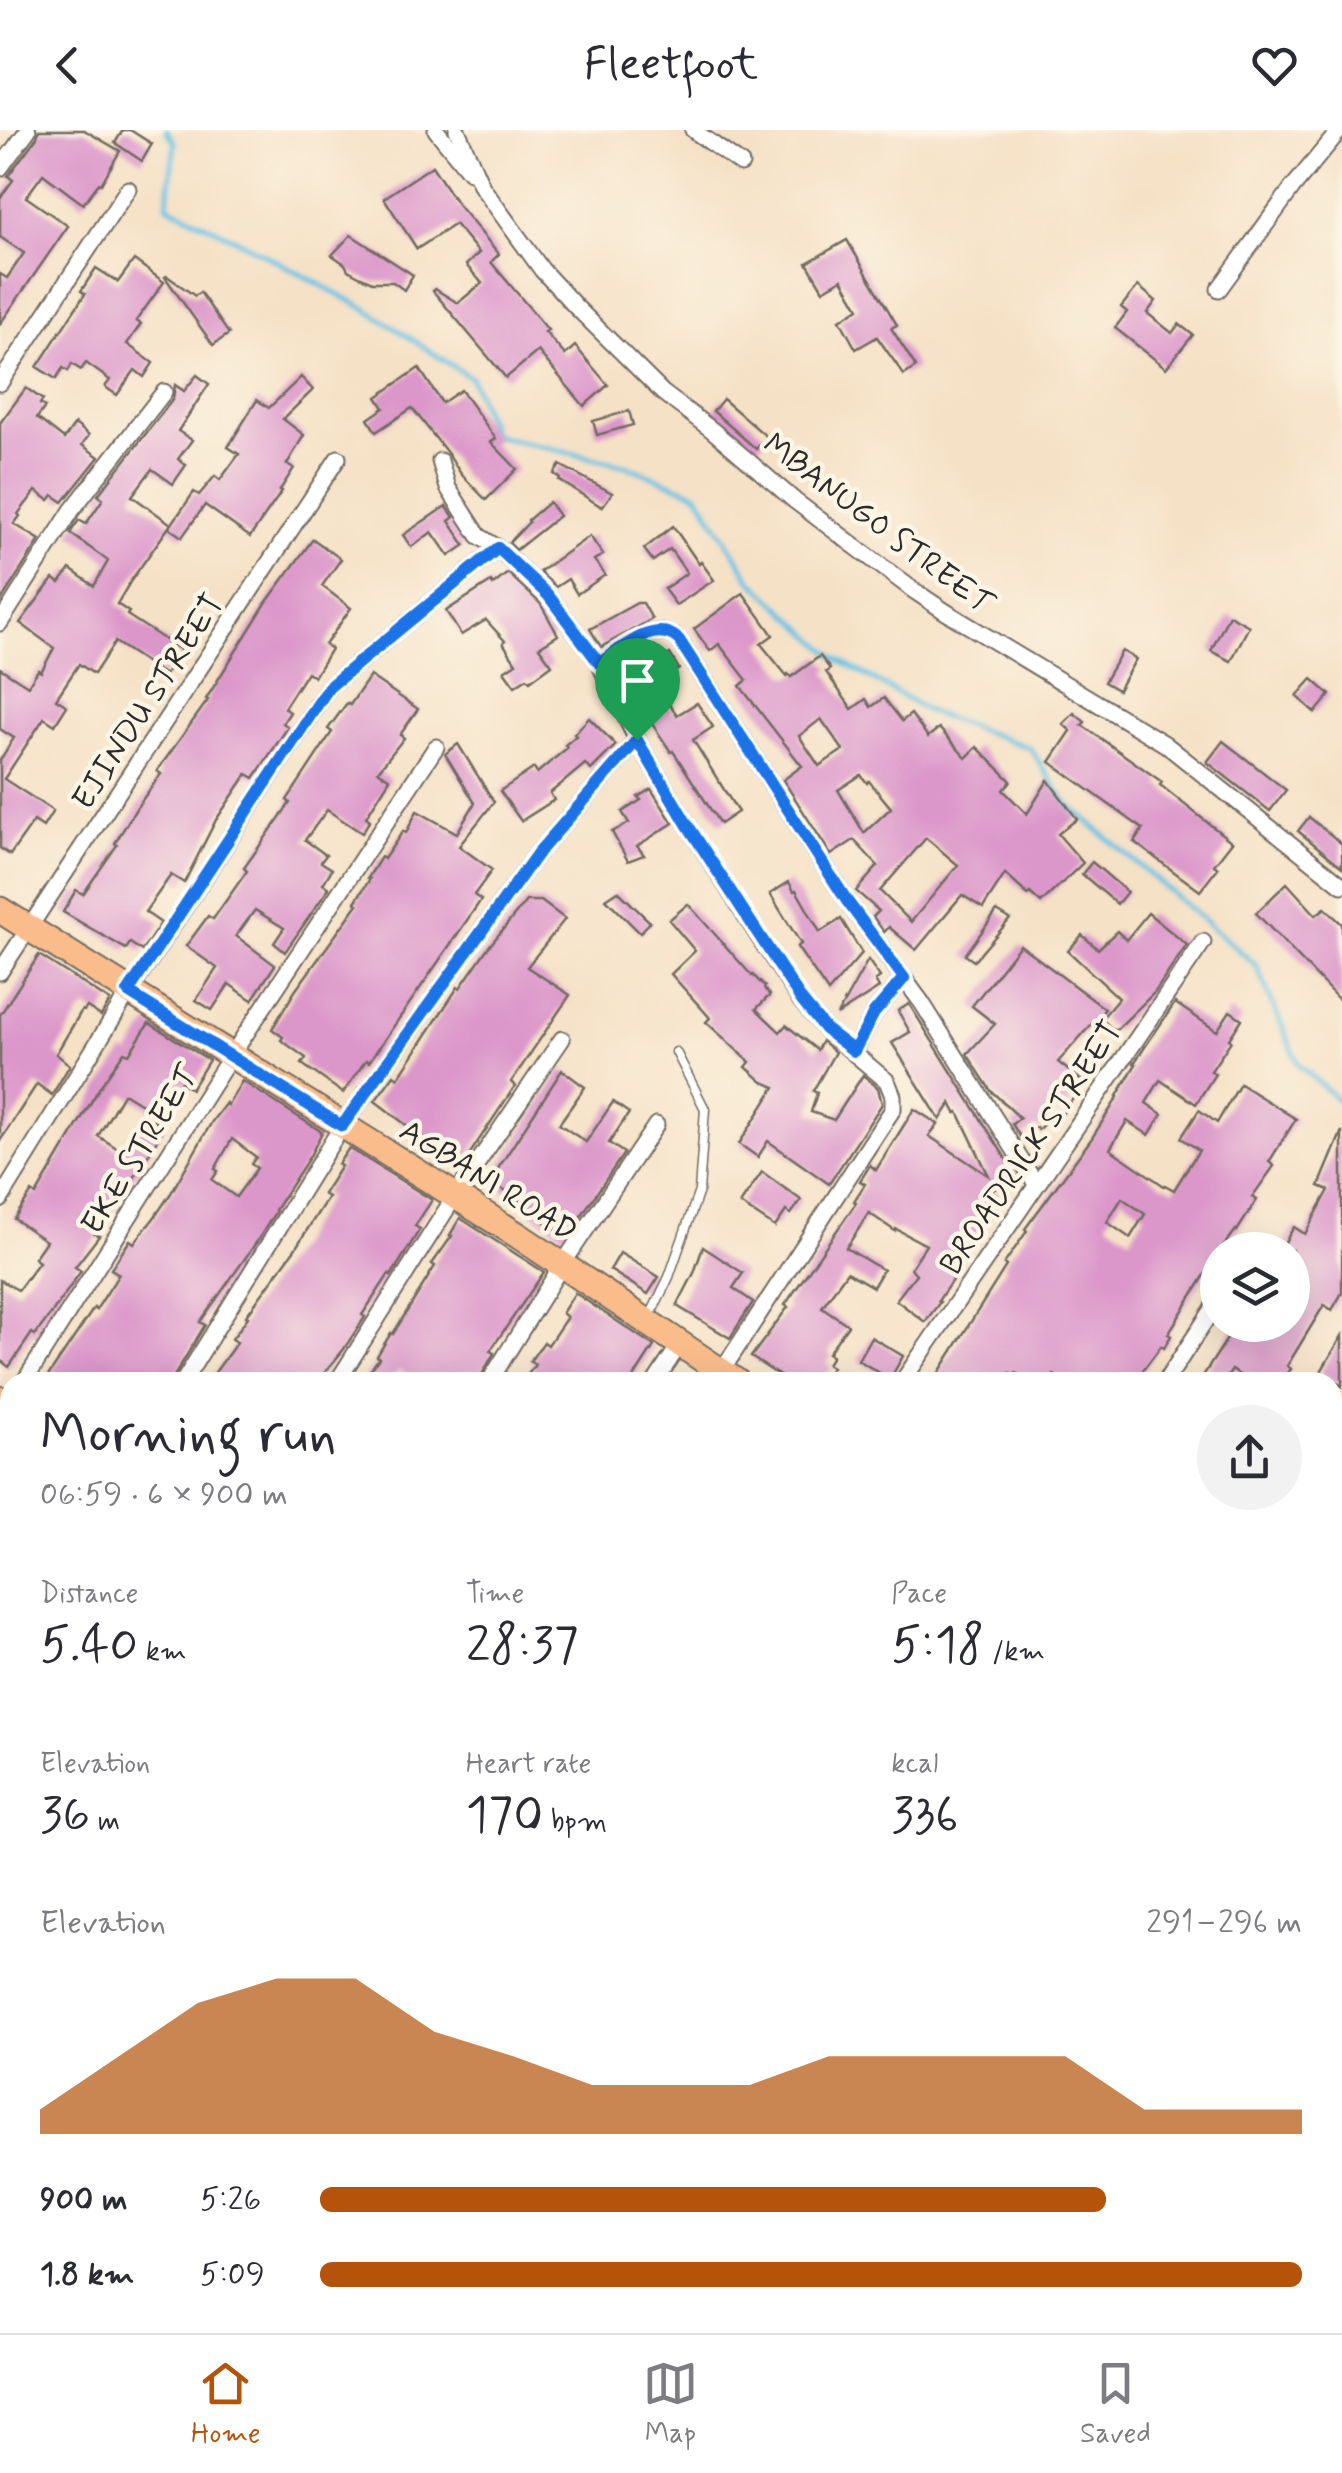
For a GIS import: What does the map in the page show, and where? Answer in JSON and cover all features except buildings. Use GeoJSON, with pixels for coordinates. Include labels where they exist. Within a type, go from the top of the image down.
{"type":"FeatureCollection","features":[{"type":"Feature","properties":{"kind":"main road","name":"AGBANI ROAD"},"geometry":{"type":"LineString","coordinates":[[0,910],[455,1196],[722,1372]]}},
{"type":"Feature","properties":{"kind":"street"},"geometry":{"type":"LineString","coordinates":[[0,168],[28,130]]}},
{"type":"Feature","properties":{"kind":"street"},"geometry":{"type":"LineString","coordinates":[[436,130],[482,187]]}},
{"type":"Feature","properties":{"kind":"street","name":"MBANUGO STREET"},"geometry":{"type":"LineString","coordinates":[[457,130],[482,187],[542,270],[663,393],[913,590],[1165,744],[1342,886]]}},
{"type":"Feature","properties":{"kind":"street"},"geometry":{"type":"LineString","coordinates":[[693,130],[742,164]]}},
{"type":"Feature","properties":{"kind":"street"},"geometry":{"type":"LineString","coordinates":[[1219,289],[1293,186],[1340,130]]}},
{"type":"Feature","properties":{"kind":"street"},"geometry":{"type":"LineString","coordinates":[[0,382],[128,189]]}},
{"type":"Feature","properties":{"kind":"street"},"geometry":{"type":"LineString","coordinates":[[0,623],[72,510],[164,392]]}},
{"type":"Feature","properties":{"kind":"street","name":"EJINDU STREET"},"geometry":{"type":"LineString","coordinates":[[0,972],[338,458]]}},
{"type":"Feature","properties":{"kind":"street"},"geometry":{"type":"LineString","coordinates":[[440,461],[448,488],[479,536],[498,548],[548,595],[599,663],[637,740],[687,824],[802,1001],[825,1029],[887,1081],[892,1096],[892,1109],[732,1372]]}},
{"type":"Feature","properties":{"kind":"street"},"geometry":{"type":"LineString","coordinates":[[0,1200],[128,992],[329,687],[498,548]]}},
{"type":"Feature","properties":{"kind":"street"},"geometry":{"type":"LineString","coordinates":[[599,663],[652,632],[674,634],[847,901],[922,1003],[1036,1184]]}},
{"type":"Feature","properties":{"kind":"street"},"geometry":{"type":"LineString","coordinates":[[189,1372],[342,1126],[537,854],[637,740]]}},
{"type":"Feature","properties":{"kind":"street","name":"EKE STREET"},"geometry":{"type":"LineString","coordinates":[[30,1372],[231,1056],[436,746]]}},
{"type":"Feature","properties":{"kind":"street","name":"BROADRICK STREET"},"geometry":{"type":"LineString","coordinates":[[909,1372],[1203,942]]}},
{"type":"Feature","properties":{"kind":"street"},"geometry":{"type":"LineString","coordinates":[[854,1051],[874,1013],[904,978]]}},
{"type":"Feature","properties":{"kind":"street"},"geometry":{"type":"LineString","coordinates":[[344,1372],[455,1196],[562,1039]]}},
{"type":"Feature","properties":{"kind":"street"},"geometry":{"type":"LineString","coordinates":[[495,1372],[656,1125]]}},
{"type":"Feature","properties":{"kind":"street"},"geometry":{"type":"LineString","coordinates":[[1171,1372],[1200,1327]]}},
{"type":"Feature","properties":{"kind":"street"},"geometry":{"type":"LineString","coordinates":[[662,1372],[680,1344]]}},
{"type":"Feature","properties":{"kind":"lane"},"geometry":{"type":"LineString","coordinates":[[647,1322],[669,1278],[699,1190],[706,1110],[676,1052]]}},
{"type":"Feature","properties":{"kind":"waterway"},"geometry":{"type":"LineString","coordinates":[[166,130],[175,143],[167,205],[366,309],[471,378],[493,435],[627,466],[698,494],[751,580],[836,658],[929,712],[1030,748],[1066,803],[1256,965],[1299,1065],[1342,1104]]}},
{"type":"Feature","properties":{"kind":"route"},"geometry":{"type":"LineString","coordinates":[[498,548],[548,595],[599,663],[652,632],[674,634],[679,640],[847,901],[904,978],[874,1013],[854,1051],[825,1029],[802,1001],[637,740],[537,854],[342,1126],[128,992],[329,687],[498,548]]}}]}
